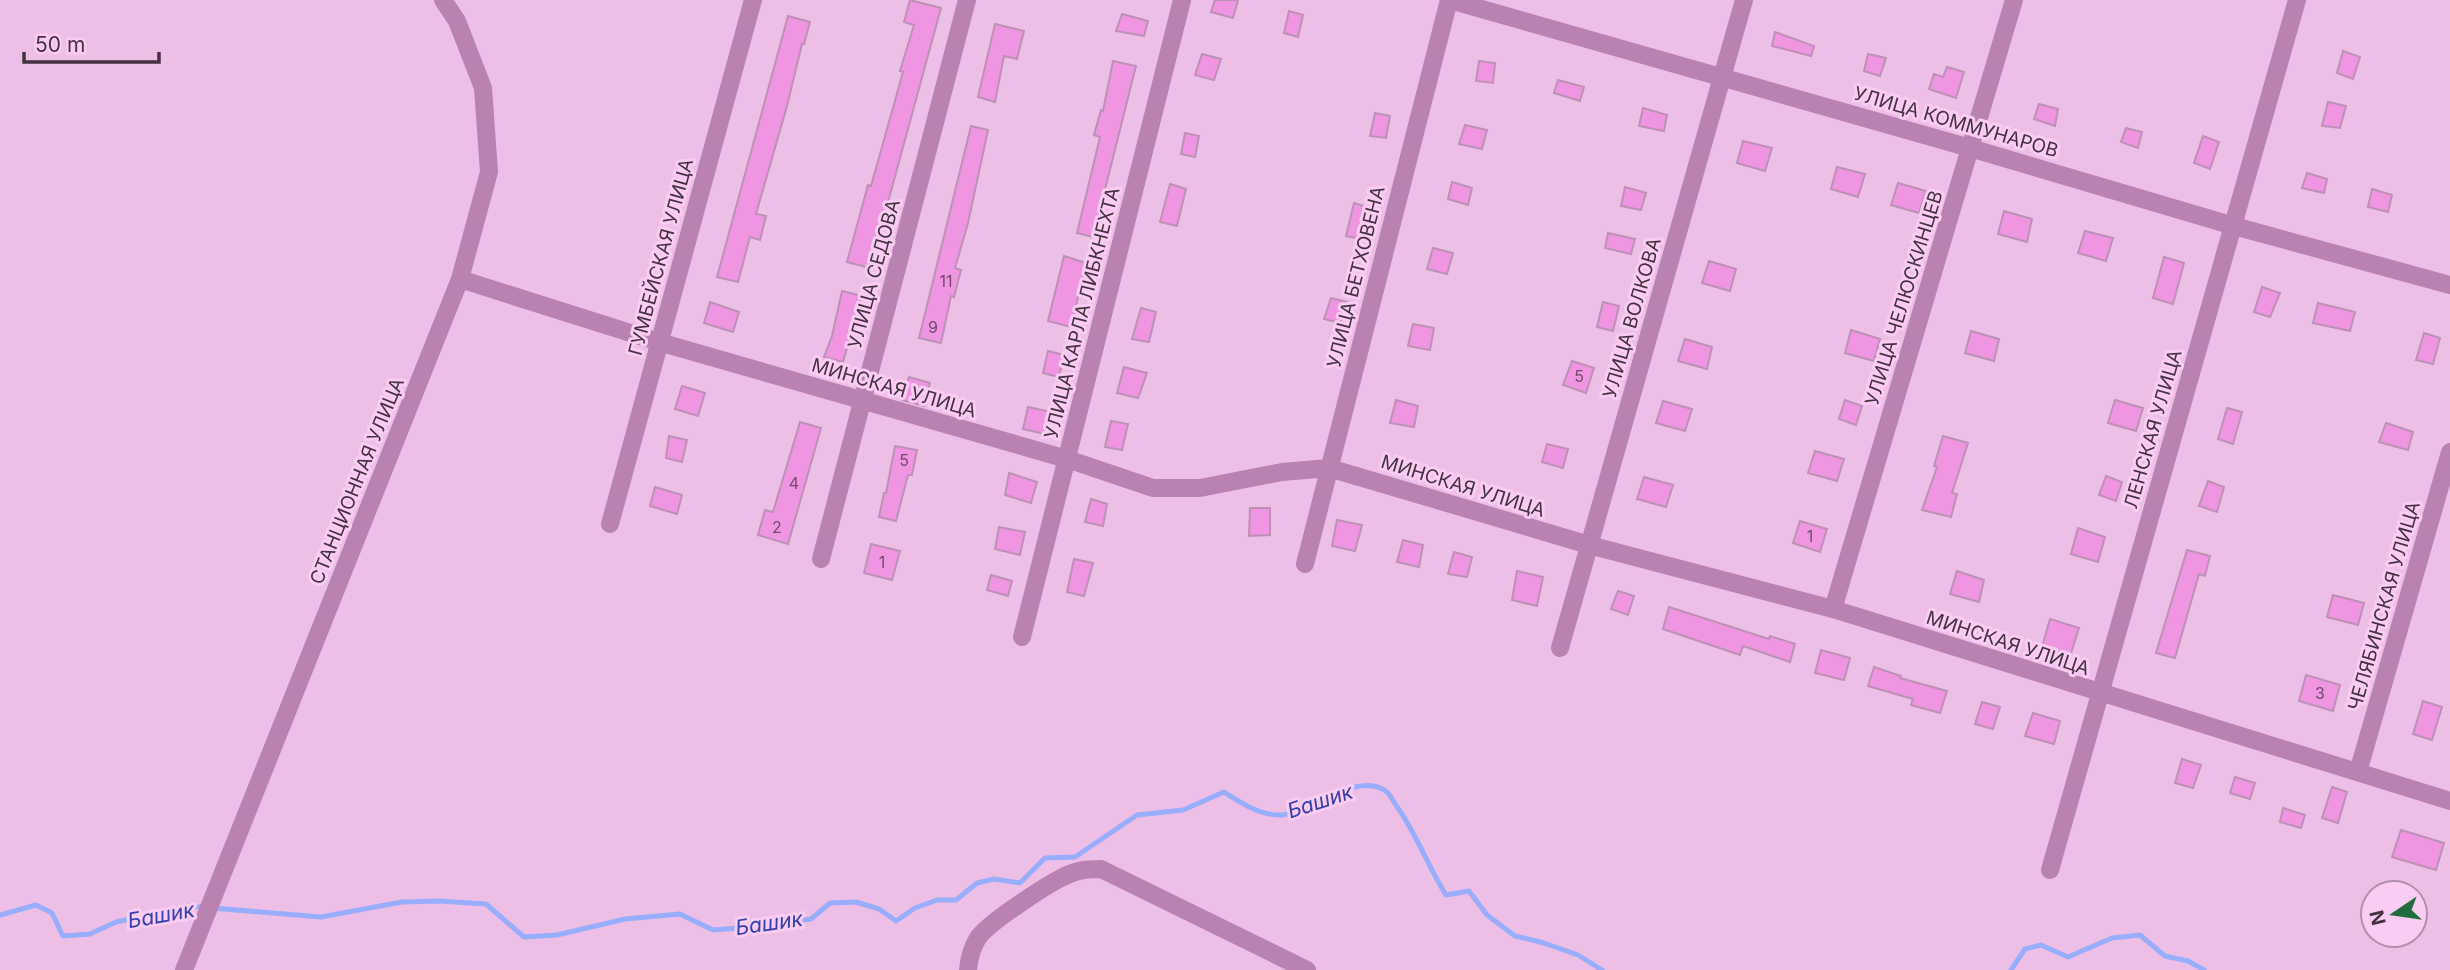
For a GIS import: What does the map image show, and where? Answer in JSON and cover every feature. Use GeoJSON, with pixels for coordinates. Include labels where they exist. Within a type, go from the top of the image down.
{"type":"FeatureCollection","features":[{"type":"Feature","properties":{"kind":"street","name":"СТАНЦИОННАЯ УЛИЦА"},"geometry":{"type":"LineString","coordinates":[[184,970],[460,279],[489,173],[483,88],[457,21],[443,0]]}},
{"type":"Feature","properties":{"kind":"street","name":"ГУМБЕЙСКАЯ УЛИЦА"},"geometry":{"type":"LineString","coordinates":[[610,524],[753,0]]}},
{"type":"Feature","properties":{"kind":"street","name":"УЛИЦА СЕДОВА"},"geometry":{"type":"LineString","coordinates":[[821,559],[967,0]]}},
{"type":"Feature","properties":{"kind":"street","name":"УЛИЦА КАРЛА ЛИБКНЕХТА"},"geometry":{"type":"LineString","coordinates":[[1023,637],[1182,0]]}},
{"type":"Feature","properties":{"kind":"street","name":"УЛИЦА КОММУНАРОВ"},"geometry":{"type":"LineString","coordinates":[[1449,0],[2234,226],[2450,285]]}},
{"type":"Feature","properties":{"kind":"street","name":"УЛИЦА БЕТХОВЕНА"},"geometry":{"type":"LineString","coordinates":[[1305,564],[1449,0]]}},
{"type":"Feature","properties":{"kind":"street","name":"УЛИЦА ВОЛКОВА"},"geometry":{"type":"LineString","coordinates":[[1560,648],[1744,0]]}},
{"type":"Feature","properties":{"kind":"street","name":"УЛИЦА ЧЕЛЮСКИНЦЕВ"},"geometry":{"type":"LineString","coordinates":[[1833,609],[2014,0]]}},
{"type":"Feature","properties":{"kind":"street","name":"ЛЕНСКАЯ УЛИЦА"},"geometry":{"type":"LineString","coordinates":[[2050,870],[2297,0]]}},
{"type":"Feature","properties":{"kind":"street","name":"МИНСКАЯ УЛИЦА"},"geometry":{"type":"LineString","coordinates":[[460,279],[659,342],[1067,459],[1153,488],[1200,488],[1282,472],[1329,468],[1589,545],[1833,609],[2450,801]]}},
{"type":"Feature","properties":{"kind":"street","name":"ЧЕЛЯБИНСКАЯ УЛИЦА"},"geometry":{"type":"LineString","coordinates":[[2358,772],[2450,452]]}},
{"type":"Feature","properties":{"kind":"street"},"geometry":{"type":"LineString","coordinates":[[968,970],[969,960],[979,937],[1002,917],[1063,877],[1082,869],[1101,869],[1307,970]]}},
{"type":"Feature","properties":{"kind":"building"},"geometry":{"type":"Polygon","coordinates":[[[910,0],[941,8],[870,268],[847,262],[903,72],[900,71],[914,25],[904,22],[910,0]]]}},
{"type":"Feature","properties":{"kind":"building"},"geometry":{"type":"Polygon","coordinates":[[[1215,0],[1238,0],[1233,18],[1211,12],[1215,0]]]}},
{"type":"Feature","properties":{"kind":"building"},"geometry":{"type":"Polygon","coordinates":[[[1289,11],[1303,15],[1298,37],[1284,33],[1289,11]]]}},
{"type":"Feature","properties":{"kind":"building"},"geometry":{"type":"Polygon","coordinates":[[[1122,14],[1148,21],[1144,36],[1116,31],[1122,14]]]}},
{"type":"Feature","properties":{"kind":"building"},"geometry":{"type":"Polygon","coordinates":[[[788,16],[810,22],[756,214],[766,216],[760,240],[750,237],[738,282],[717,277],[788,16]]]}},
{"type":"Feature","properties":{"kind":"building"},"geometry":{"type":"Polygon","coordinates":[[[995,24],[1024,31],[1017,59],[1004,56],[995,102],[978,97],[995,24]]]}},
{"type":"Feature","properties":{"kind":"building"},"geometry":{"type":"Polygon","coordinates":[[[1775,32],[1814,46],[1811,56],[1772,46],[1775,32]]]}},
{"type":"Feature","properties":{"kind":"building"},"geometry":{"type":"Polygon","coordinates":[[[2343,51],[2360,57],[2353,79],[2337,73],[2343,51]]]}},
{"type":"Feature","properties":{"kind":"building"},"geometry":{"type":"Polygon","coordinates":[[[1202,54],[1221,59],[1214,80],[1195,75],[1202,54]]]}},
{"type":"Feature","properties":{"kind":"building"},"geometry":{"type":"Polygon","coordinates":[[[1868,54],[1886,58],[1880,76],[1864,71],[1868,54]]]}},
{"type":"Feature","properties":{"kind":"building"},"geometry":{"type":"Polygon","coordinates":[[[1113,61],[1136,66],[1093,237],[1077,233],[1100,137],[1094,135],[1101,110],[1103,111],[1113,61]]]}},
{"type":"Feature","properties":{"kind":"building"},"geometry":{"type":"Polygon","coordinates":[[[1479,61],[1495,63],[1493,83],[1476,81],[1479,61]]]}},
{"type":"Feature","properties":{"kind":"building"},"geometry":{"type":"Polygon","coordinates":[[[1947,67],[1964,72],[1956,98],[1929,89],[1934,74],[1943,77],[1947,67]]]}},
{"type":"Feature","properties":{"kind":"building"},"geometry":{"type":"Polygon","coordinates":[[[1558,80],[1584,87],[1580,101],[1554,93],[1558,80]]]}},
{"type":"Feature","properties":{"kind":"building"},"geometry":{"type":"Polygon","coordinates":[[[2328,102],[2346,106],[2340,128],[2322,126],[2328,102]]]}},
{"type":"Feature","properties":{"kind":"building"},"geometry":{"type":"Polygon","coordinates":[[[2039,104],[2058,109],[2055,126],[2034,119],[2039,104]]]}},
{"type":"Feature","properties":{"kind":"building"},"geometry":{"type":"Polygon","coordinates":[[[1643,108],[1667,115],[1664,131],[1639,126],[1643,108]]]}},
{"type":"Feature","properties":{"kind":"building"},"geometry":{"type":"Polygon","coordinates":[[[1375,113],[1390,116],[1386,138],[1370,136],[1375,113]]]}},
{"type":"Feature","properties":{"kind":"building"},"geometry":{"type":"Polygon","coordinates":[[[1465,125],[1487,130],[1482,149],[1459,144],[1465,125]]]}},
{"type":"Feature","properties":{"kind":"building"},"geometry":{"type":"Polygon","coordinates":[[[971,126],[988,130],[968,223],[955,268],[961,270],[954,297],[951,296],[941,343],[919,338],[971,126]]]}},
{"type":"Feature","properties":{"kind":"building"},"geometry":{"type":"Polygon","coordinates":[[[2126,128],[2142,132],[2138,148],[2121,142],[2126,128]]]}},
{"type":"Feature","properties":{"kind":"building"},"geometry":{"type":"Polygon","coordinates":[[[1185,133],[1199,136],[1195,157],[1181,154],[1185,133]]]}},
{"type":"Feature","properties":{"kind":"building"},"geometry":{"type":"Polygon","coordinates":[[[2203,136],[2219,142],[2210,169],[2194,163],[2203,136]]]}},
{"type":"Feature","properties":{"kind":"building"},"geometry":{"type":"Polygon","coordinates":[[[1743,141],[1772,148],[1765,171],[1737,163],[1743,141]]]}},
{"type":"Feature","properties":{"kind":"building"},"geometry":{"type":"Polygon","coordinates":[[[1837,167],[1865,174],[1858,197],[1831,189],[1837,167]]]}},
{"type":"Feature","properties":{"kind":"building"},"geometry":{"type":"Polygon","coordinates":[[[2307,173],[2327,179],[2324,193],[2302,188],[2307,173]]]}},
{"type":"Feature","properties":{"kind":"building"},"geometry":{"type":"Polygon","coordinates":[[[1452,182],[1472,188],[1468,205],[1448,199],[1452,182]]]}},
{"type":"Feature","properties":{"kind":"building"},"geometry":{"type":"Polygon","coordinates":[[[1898,183],[1926,191],[1919,213],[1891,205],[1898,183]]]}},
{"type":"Feature","properties":{"kind":"building"},"geometry":{"type":"Polygon","coordinates":[[[1170,184],[1186,189],[1177,226],[1160,222],[1170,184]]]}},
{"type":"Feature","properties":{"kind":"building"},"geometry":{"type":"Polygon","coordinates":[[[1625,187],[1646,193],[1641,210],[1621,206],[1625,187]]]}},
{"type":"Feature","properties":{"kind":"building"},"geometry":{"type":"Polygon","coordinates":[[[2372,189],[2392,195],[2388,212],[2368,207],[2372,189]]]}},
{"type":"Feature","properties":{"kind":"building"},"geometry":{"type":"Polygon","coordinates":[[[1354,203],[1367,207],[1361,239],[1346,236],[1354,203]]]}},
{"type":"Feature","properties":{"kind":"building"},"geometry":{"type":"Polygon","coordinates":[[[2004,211],[2032,219],[2027,242],[1998,234],[2004,211]]]}},
{"type":"Feature","properties":{"kind":"building"},"geometry":{"type":"Polygon","coordinates":[[[2085,231],[2113,238],[2106,261],[2078,253],[2085,231]]]}},
{"type":"Feature","properties":{"kind":"building"},"geometry":{"type":"Polygon","coordinates":[[[1608,233],[1635,239],[1631,254],[1605,248],[1608,233]]]}},
{"type":"Feature","properties":{"kind":"building"},"geometry":{"type":"Polygon","coordinates":[[[1433,248],[1453,253],[1447,274],[1427,269],[1433,248]]]}},
{"type":"Feature","properties":{"kind":"building"},"geometry":{"type":"Polygon","coordinates":[[[1064,256],[1086,263],[1071,327],[1048,321],[1064,256]]]}},
{"type":"Feature","properties":{"kind":"building"},"geometry":{"type":"Polygon","coordinates":[[[2164,257],[2184,263],[2173,304],[2153,298],[2164,257]]]}},
{"type":"Feature","properties":{"kind":"building"},"geometry":{"type":"Polygon","coordinates":[[[1709,261],[1736,269],[1730,291],[1702,283],[1709,261]]]}},
{"type":"Feature","properties":{"kind":"building"},"geometry":{"type":"Polygon","coordinates":[[[2262,287],[2280,293],[2270,317],[2254,312],[2262,287]]]}},
{"type":"Feature","properties":{"kind":"building"},"geometry":{"type":"Polygon","coordinates":[[[842,291],[862,296],[843,362],[824,357],[832,336],[842,291]]]}},
{"type":"Feature","properties":{"kind":"building"},"geometry":{"type":"Polygon","coordinates":[[[1331,298],[1347,302],[1341,323],[1324,319],[1331,298]]]}},
{"type":"Feature","properties":{"kind":"building"},"geometry":{"type":"Polygon","coordinates":[[[710,302],[739,312],[733,332],[704,323],[710,302]]]}},
{"type":"Feature","properties":{"kind":"building"},"geometry":{"type":"Polygon","coordinates":[[[1603,302],[1619,306],[1613,331],[1597,327],[1603,302]]]}},
{"type":"Feature","properties":{"kind":"building"},"geometry":{"type":"Polygon","coordinates":[[[2318,303],[2355,312],[2350,331],[2313,323],[2318,303]]]}},
{"type":"Feature","properties":{"kind":"building"},"geometry":{"type":"Polygon","coordinates":[[[1141,308],[1156,312],[1149,342],[1132,339],[1141,308]]]}},
{"type":"Feature","properties":{"kind":"building"},"geometry":{"type":"Polygon","coordinates":[[[1413,324],[1434,328],[1430,350],[1408,346],[1413,324]]]}},
{"type":"Feature","properties":{"kind":"building"},"geometry":{"type":"Polygon","coordinates":[[[1851,330],[1880,339],[1874,361],[1845,353],[1851,330]]]}},
{"type":"Feature","properties":{"kind":"building"},"geometry":{"type":"Polygon","coordinates":[[[1971,331],[1999,339],[1994,361],[1965,353],[1971,331]]]}},
{"type":"Feature","properties":{"kind":"building"},"geometry":{"type":"Polygon","coordinates":[[[2424,333],[2440,338],[2433,364],[2416,360],[2424,333]]]}},
{"type":"Feature","properties":{"kind":"building"},"geometry":{"type":"Polygon","coordinates":[[[1685,339],[1712,347],[1707,369],[1678,361],[1685,339]]]}},
{"type":"Feature","properties":{"kind":"building"},"geometry":{"type":"Polygon","coordinates":[[[1048,351],[1064,355],[1059,377],[1043,373],[1048,351]]]}},
{"type":"Feature","properties":{"kind":"building"},"geometry":{"type":"Polygon","coordinates":[[[1572,361],[1594,368],[1586,393],[1563,385],[1572,361]]]}},
{"type":"Feature","properties":{"kind":"building"},"geometry":{"type":"Polygon","coordinates":[[[1124,367],[1147,373],[1138,398],[1117,393],[1124,367]]]}},
{"type":"Feature","properties":{"kind":"building"},"geometry":{"type":"Polygon","coordinates":[[[909,377],[930,383],[924,406],[902,400],[909,377]]]}},
{"type":"Feature","properties":{"kind":"building"},"geometry":{"type":"Polygon","coordinates":[[[682,386],[705,393],[698,416],[675,409],[682,386]]]}},
{"type":"Feature","properties":{"kind":"building"},"geometry":{"type":"Polygon","coordinates":[[[1396,400],[1418,406],[1414,427],[1390,423],[1396,400]]]}},
{"type":"Feature","properties":{"kind":"building"},"geometry":{"type":"Polygon","coordinates":[[[1845,400],[1862,406],[1856,425],[1839,419],[1845,400]]]}},
{"type":"Feature","properties":{"kind":"building"},"geometry":{"type":"Polygon","coordinates":[[[2115,400],[2143,408],[2136,431],[2108,423],[2115,400]]]}},
{"type":"Feature","properties":{"kind":"building"},"geometry":{"type":"Polygon","coordinates":[[[1663,401],[1692,409],[1685,431],[1656,423],[1663,401]]]}},
{"type":"Feature","properties":{"kind":"building"},"geometry":{"type":"Polygon","coordinates":[[[1028,407],[1051,412],[1045,434],[1023,429],[1028,407]]]}},
{"type":"Feature","properties":{"kind":"building"},"geometry":{"type":"Polygon","coordinates":[[[2227,408],[2242,412],[2233,444],[2218,439],[2227,408]]]}},
{"type":"Feature","properties":{"kind":"building"},"geometry":{"type":"Polygon","coordinates":[[[1111,421],[1128,424],[1122,450],[1105,447],[1111,421]]]}},
{"type":"Feature","properties":{"kind":"building"},"geometry":{"type":"Polygon","coordinates":[[[800,422],[821,428],[788,544],[758,535],[765,510],[773,512],[800,422]]]}},
{"type":"Feature","properties":{"kind":"building"},"geometry":{"type":"Polygon","coordinates":[[[2386,423],[2413,432],[2408,450],[2379,442],[2386,423]]]}},
{"type":"Feature","properties":{"kind":"building"},"geometry":{"type":"Polygon","coordinates":[[[669,436],[687,440],[682,462],[666,458],[669,436]]]}},
{"type":"Feature","properties":{"kind":"building"},"geometry":{"type":"Polygon","coordinates":[[[1943,436],[1968,443],[1952,493],[1957,494],[1951,517],[1922,510],[1937,467],[1934,466],[1943,436]]]}},
{"type":"Feature","properties":{"kind":"building"},"geometry":{"type":"Polygon","coordinates":[[[1547,444],[1568,449],[1563,468],[1542,462],[1547,444]]]}},
{"type":"Feature","properties":{"kind":"building"},"geometry":{"type":"Polygon","coordinates":[[[895,446],[917,450],[912,475],[908,475],[896,521],[879,517],[895,446]]]}},
{"type":"Feature","properties":{"kind":"building"},"geometry":{"type":"Polygon","coordinates":[[[1815,451],[1844,459],[1837,481],[1808,473],[1815,451]]]}},
{"type":"Feature","properties":{"kind":"building"},"geometry":{"type":"Polygon","coordinates":[[[1009,473],[1037,482],[1031,503],[1005,495],[1009,473]]]}},
{"type":"Feature","properties":{"kind":"building"},"geometry":{"type":"Polygon","coordinates":[[[2106,476],[2122,482],[2116,501],[2099,495],[2106,476]]]}},
{"type":"Feature","properties":{"kind":"building"},"geometry":{"type":"Polygon","coordinates":[[[1644,477],[1673,485],[1666,507],[1637,499],[1644,477]]]}},
{"type":"Feature","properties":{"kind":"building"},"geometry":{"type":"Polygon","coordinates":[[[2208,481],[2224,487],[2217,512],[2199,506],[2208,481]]]}},
{"type":"Feature","properties":{"kind":"building"},"geometry":{"type":"Polygon","coordinates":[[[655,487],[682,495],[677,514],[650,506],[655,487]]]}},
{"type":"Feature","properties":{"kind":"building"},"geometry":{"type":"Polygon","coordinates":[[[1091,499],[1107,504],[1103,526],[1085,522],[1091,499]]]}},
{"type":"Feature","properties":{"kind":"building"},"geometry":{"type":"Polygon","coordinates":[[[1250,508],[1270,508],[1270,535],[1249,536],[1250,508]]]}},
{"type":"Feature","properties":{"kind":"building"},"geometry":{"type":"Polygon","coordinates":[[[1337,520],[1362,525],[1355,551],[1332,546],[1337,520]]]}},
{"type":"Feature","properties":{"kind":"building"},"geometry":{"type":"Polygon","coordinates":[[[1800,521],[1827,529],[1820,552],[1793,543],[1800,521]]]}},
{"type":"Feature","properties":{"kind":"building"},"geometry":{"type":"Polygon","coordinates":[[[999,527],[1025,532],[1020,555],[995,549],[999,527]]]}},
{"type":"Feature","properties":{"kind":"building"},"geometry":{"type":"Polygon","coordinates":[[[2078,528],[2105,537],[2098,562],[2071,554],[2078,528]]]}},
{"type":"Feature","properties":{"kind":"building"},"geometry":{"type":"Polygon","coordinates":[[[1403,540],[1423,545],[1419,567],[1397,562],[1403,540]]]}},
{"type":"Feature","properties":{"kind":"building"},"geometry":{"type":"Polygon","coordinates":[[[871,544],[900,551],[892,580],[864,573],[871,544]]]}},
{"type":"Feature","properties":{"kind":"building"},"geometry":{"type":"Polygon","coordinates":[[[2187,550],[2210,556],[2205,576],[2199,574],[2175,658],[2156,653],[2187,550]]]}},
{"type":"Feature","properties":{"kind":"building"},"geometry":{"type":"Polygon","coordinates":[[[1454,552],[1472,557],[1467,577],[1448,574],[1454,552]]]}},
{"type":"Feature","properties":{"kind":"building"},"geometry":{"type":"Polygon","coordinates":[[[1074,559],[1093,563],[1084,596],[1067,592],[1074,559]]]}},
{"type":"Feature","properties":{"kind":"building"},"geometry":{"type":"Polygon","coordinates":[[[1517,571],[1543,577],[1537,606],[1512,600],[1517,571]]]}},
{"type":"Feature","properties":{"kind":"building"},"geometry":{"type":"Polygon","coordinates":[[[1957,571],[1984,580],[1979,602],[1950,594],[1957,571]]]}},
{"type":"Feature","properties":{"kind":"building"},"geometry":{"type":"Polygon","coordinates":[[[991,575],[1012,581],[1008,596],[987,590],[991,575]]]}},
{"type":"Feature","properties":{"kind":"building"},"geometry":{"type":"Polygon","coordinates":[[[1618,591],[1634,596],[1628,615],[1611,609],[1618,591]]]}},
{"type":"Feature","properties":{"kind":"building"},"geometry":{"type":"Polygon","coordinates":[[[2333,595],[2364,603],[2358,625],[2327,617],[2333,595]]]}},
{"type":"Feature","properties":{"kind":"building"},"geometry":{"type":"Polygon","coordinates":[[[1669,607],[1769,639],[1770,636],[1795,644],[1790,662],[1743,646],[1740,655],[1663,629],[1669,607]]]}},
{"type":"Feature","properties":{"kind":"building"},"geometry":{"type":"Polygon","coordinates":[[[2050,619],[2079,628],[2067,666],[2039,657],[2050,619]]]}},
{"type":"Feature","properties":{"kind":"building"},"geometry":{"type":"Polygon","coordinates":[[[1821,650],[1850,658],[1844,680],[1815,673],[1821,650]]]}},
{"type":"Feature","properties":{"kind":"building"},"geometry":{"type":"Polygon","coordinates":[[[1874,667],[1901,676],[1900,678],[1947,691],[1940,713],[1911,705],[1913,699],[1868,686],[1874,667]]]}},
{"type":"Feature","properties":{"kind":"building"},"geometry":{"type":"Polygon","coordinates":[[[2306,675],[2340,685],[2333,711],[2299,701],[2306,675]]]}},
{"type":"Feature","properties":{"kind":"building"},"geometry":{"type":"Polygon","coordinates":[[[2423,701],[2442,707],[2432,740],[2413,734],[2423,701]]]}},
{"type":"Feature","properties":{"kind":"building"},"geometry":{"type":"Polygon","coordinates":[[[1982,702],[2000,707],[1993,729],[1975,724],[1982,702]]]}},
{"type":"Feature","properties":{"kind":"building"},"geometry":{"type":"Polygon","coordinates":[[[2033,713],[2060,721],[2054,744],[2025,736],[2033,713]]]}},
{"type":"Feature","properties":{"kind":"building"},"geometry":{"type":"Polygon","coordinates":[[[2182,759],[2201,765],[2193,788],[2175,783],[2182,759]]]}},
{"type":"Feature","properties":{"kind":"building"},"geometry":{"type":"Polygon","coordinates":[[[2235,777],[2255,783],[2250,799],[2230,793],[2235,777]]]}},
{"type":"Feature","properties":{"kind":"building"},"geometry":{"type":"Polygon","coordinates":[[[2332,787],[2347,792],[2338,823],[2322,818],[2332,787]]]}},
{"type":"Feature","properties":{"kind":"building"},"geometry":{"type":"Polygon","coordinates":[[[2283,808],[2305,815],[2301,828],[2280,822],[2283,808]]]}},
{"type":"Feature","properties":{"kind":"building"},"geometry":{"type":"Polygon","coordinates":[[[2401,830],[2444,843],[2436,870],[2392,857],[2401,830]]]}},
{"type":"Feature","properties":{"kind":"waterway","name":"Башик"},"geometry":{"type":"LineString","coordinates":[[0,915],[36,905],[52,913],[63,936],[90,934],[116,922],[188,906],[321,917],[402,902],[439,901],[486,904],[524,937],[557,935],[625,919],[680,914],[713,930],[765,926],[811,919],[830,903],[856,902],[879,909],[896,921],[915,908],[937,900],[956,900],[977,883],[994,879],[1020,883],[1045,858],[1075,857],[1137,815],[1183,810],[1224,792],[1258,811],[1282,815],[1349,788],[1364,786],[1377,787],[1388,793],[1446,895],[1469,891],[1487,915],[1515,936],[1578,955],[1602,970]]}},
{"type":"Feature","properties":{"kind":"waterway","name":"Башик"},"geometry":{"type":"LineString","coordinates":[[2011,970],[2025,949],[2041,945],[2068,957],[2112,938],[2140,935],[2165,956],[2188,961],[2204,970]]}}]}
